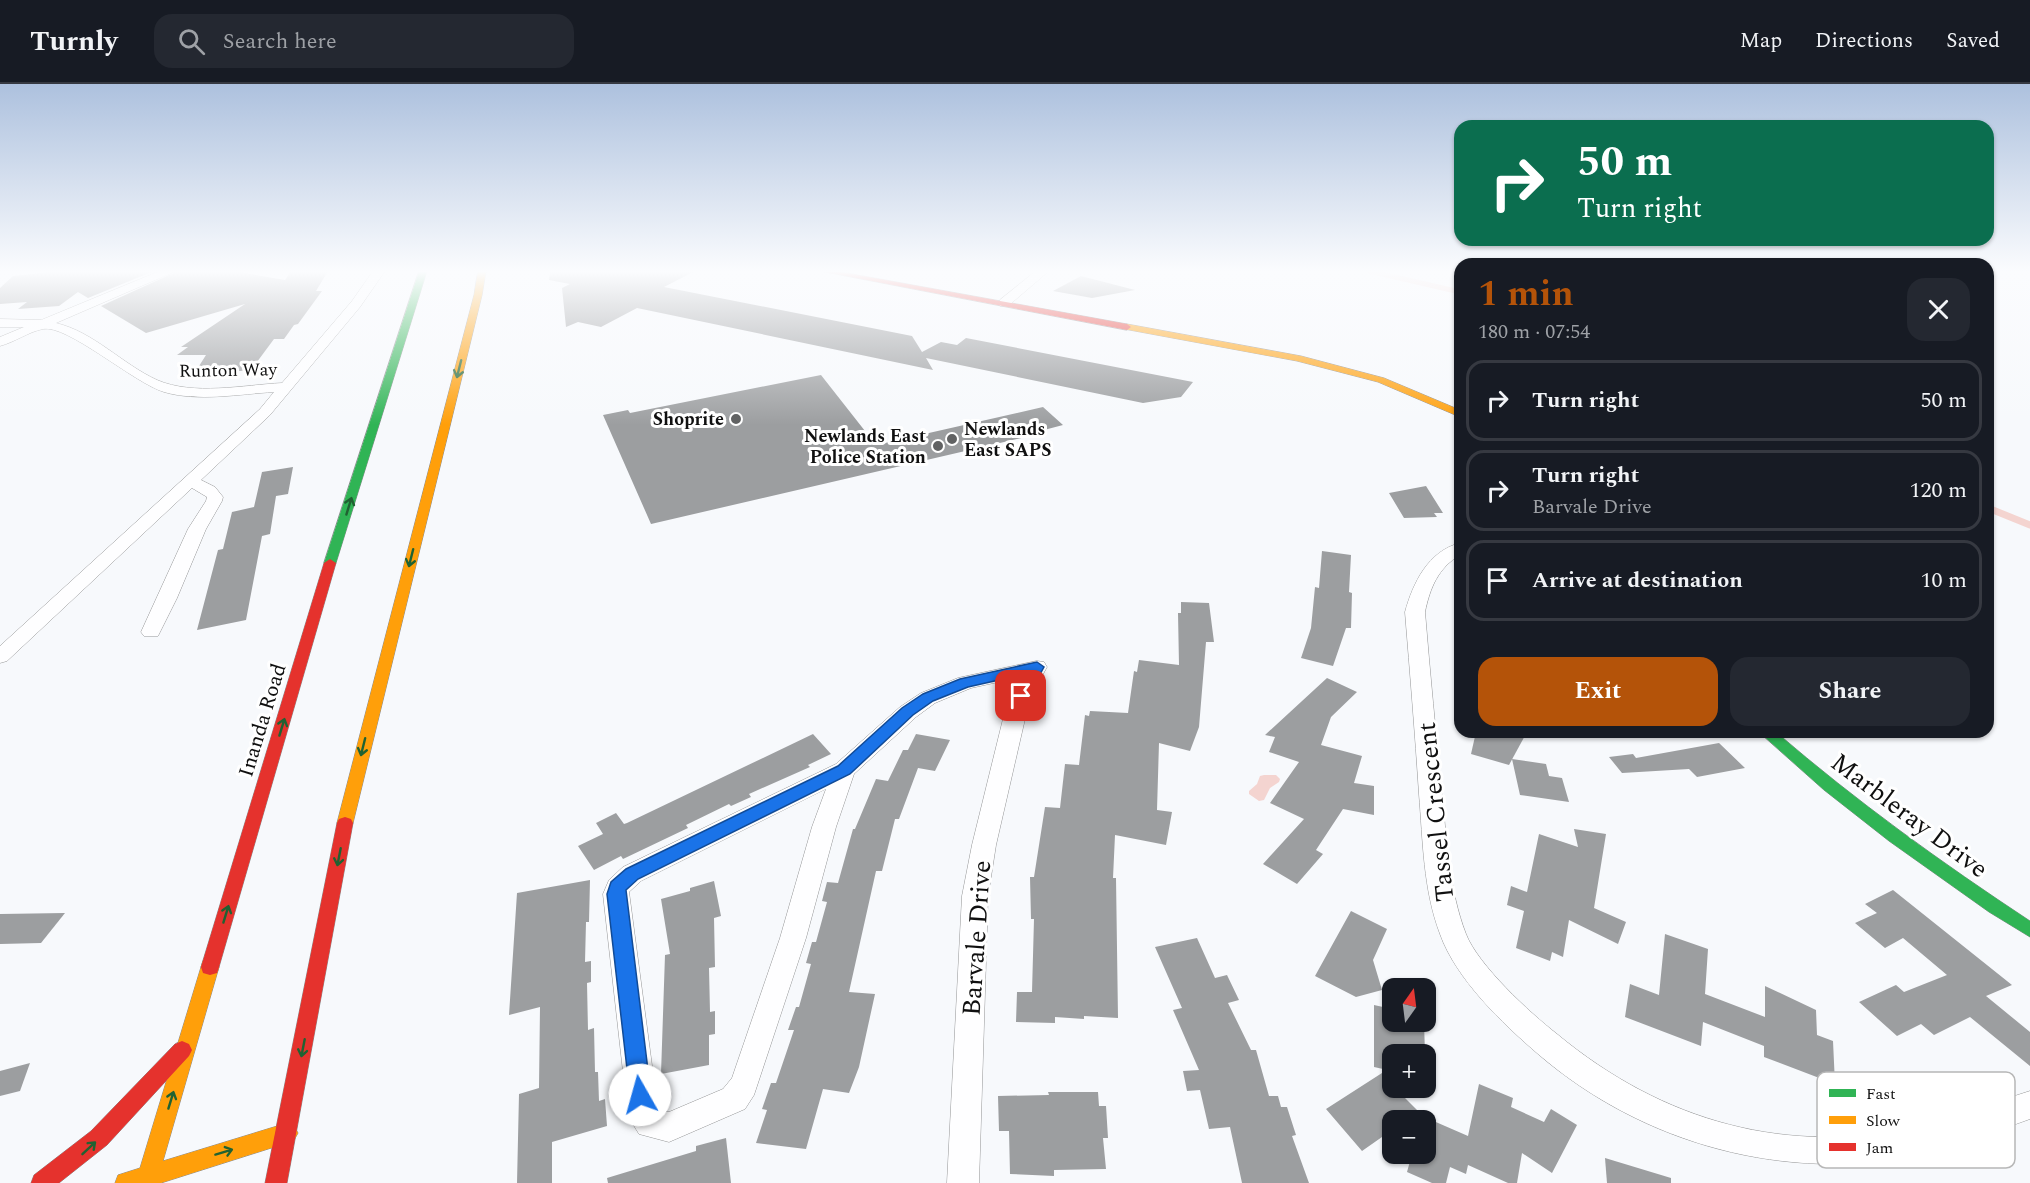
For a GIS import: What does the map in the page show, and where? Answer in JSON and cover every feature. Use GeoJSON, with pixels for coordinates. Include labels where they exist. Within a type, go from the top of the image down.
{"type":"FeatureCollection","features":[{"type":"Feature","properties":{"kind":"main road","name":"Inanda Road"},"geometry":{"type":"LineString","coordinates":[[147,1179],[331,561],[407,322]]}},
{"type":"Feature","properties":{"kind":"main road"},"geometry":{"type":"LineString","coordinates":[[276,1183],[350,799],[471,322]]}},
{"type":"Feature","properties":{"kind":"main road"},"geometry":{"type":"LineString","coordinates":[[1107,322],[1298,358],[1381,380],[1454,411]]}},
{"type":"Feature","properties":{"kind":"main road","name":"Marbleray Drive"},"geometry":{"type":"LineString","coordinates":[[1774,738],[1863,815],[1935,868],[2030,930]]}},
{"type":"Feature","properties":{"kind":"main road"},"geometry":{"type":"LineString","coordinates":[[42,1183],[66,1168],[88,1149],[131,1107],[188,1043]]}},
{"type":"Feature","properties":{"kind":"main road"},"geometry":{"type":"LineString","coordinates":[[126,1183],[147,1179],[286,1133]]}},
{"type":"Feature","properties":{"kind":"street"},"geometry":{"type":"LineString","coordinates":[[0,342],[47,322]]}},
{"type":"Feature","properties":{"kind":"street"},"geometry":{"type":"LineString","coordinates":[[0,657],[120,543],[265,412],[341,322]]}},
{"type":"Feature","properties":{"kind":"street"},"geometry":{"type":"LineString","coordinates":[[0,323],[43,324]]}},
{"type":"Feature","properties":{"kind":"street","name":"Runton Way"},"geometry":{"type":"LineString","coordinates":[[43,324],[68,330],[150,382],[168,389],[205,392],[287,387]]}},
{"type":"Feature","properties":{"kind":"street"},"geometry":{"type":"LineString","coordinates":[[151,632],[197,530],[214,501],[215,497],[209,490],[191,481]]}},
{"type":"Feature","properties":{"kind":"street","name":"Tassel Crescent"},"geometry":{"type":"LineString","coordinates":[[1454,551],[1445,556],[1428,573],[1419,590],[1415,612],[1438,878],[1446,914],[1460,949],[1515,1015],[1550,1048],[1598,1085],[1658,1116],[1713,1137],[1774,1149],[1817,1151]]}},
{"type":"Feature","properties":{"kind":"street","name":"Barvale Drive"},"geometry":{"type":"LineString","coordinates":[[844,770],[900,718],[928,698],[965,683],[1037,667],[1021,696],[1014,719],[984,845],[975,896],[963,1183]]}},
{"type":"Feature","properties":{"kind":"street"},"geometry":{"type":"LineString","coordinates":[[844,770],[824,827],[793,938],[744,1085],[734,1099],[669,1126],[650,1124],[643,1116],[617,905],[618,887],[632,874],[844,770]]}},
{"type":"Feature","properties":{"kind":"street","name":"Tassel Crescent"},"geometry":{"type":"LineString","coordinates":[[2015,1110],[2030,1105]]}},
{"type":"Feature","properties":{"kind":"shaded area"},"geometry":{"type":"Polygon","coordinates":[[[1276,775],[1280,779],[1270,788],[1264,800],[1259,801],[1249,794],[1249,791],[1257,784],[1260,776],[1276,775]]]}},
{"type":"Feature","properties":{"kind":"building"},"geometry":{"type":"Polygon","coordinates":[[[128,322],[183,322],[146,333],[128,322]]]}},
{"type":"Feature","properties":{"kind":"building"},"geometry":{"type":"Polygon","coordinates":[[[218,322],[299,322],[294,325],[284,339],[274,339],[251,370],[194,374],[206,355],[177,355],[188,347],[181,347],[218,322]]]}},
{"type":"Feature","properties":{"kind":"building"},"geometry":{"type":"Polygon","coordinates":[[[566,322],[577,322],[566,327],[566,322]]]}},
{"type":"Feature","properties":{"kind":"building"},"geometry":{"type":"Polygon","coordinates":[[[579,322],[610,322],[601,327],[579,322]]]}},
{"type":"Feature","properties":{"kind":"building"},"geometry":{"type":"Polygon","coordinates":[[[705,322],[843,322],[912,336],[922,352],[941,342],[957,345],[966,338],[1193,382],[1181,397],[1143,403],[926,358],[933,370],[705,322]]]}},
{"type":"Feature","properties":{"kind":"building"},"geometry":{"type":"Polygon","coordinates":[[[821,375],[876,445],[1043,407],[1063,425],[1044,430],[1047,432],[651,524],[603,415],[628,410],[630,413],[821,375]]]}},
{"type":"Feature","properties":{"kind":"building"},"geometry":{"type":"Polygon","coordinates":[[[293,467],[288,494],[276,496],[270,534],[262,536],[246,620],[197,630],[218,550],[223,549],[232,512],[254,507],[262,472],[293,467]]]}},
{"type":"Feature","properties":{"kind":"building"},"geometry":{"type":"Polygon","coordinates":[[[1426,486],[1443,513],[1434,513],[1437,517],[1404,518],[1389,493],[1426,486]]]}},
{"type":"Feature","properties":{"kind":"building"},"geometry":{"type":"Polygon","coordinates":[[[1322,551],[1351,555],[1349,592],[1352,593],[1351,628],[1346,628],[1333,666],[1301,658],[1311,628],[1315,587],[1319,588],[1322,551]]]}},
{"type":"Feature","properties":{"kind":"building"},"geometry":{"type":"Polygon","coordinates":[[[1181,602],[1209,603],[1214,642],[1206,642],[1199,727],[1190,751],[1159,743],[1157,810],[1172,812],[1166,845],[1115,835],[1113,878],[1116,878],[1118,1018],[1055,1017],[1055,1023],[1016,1022],[1017,992],[1032,992],[1034,919],[1031,919],[1030,877],[1034,877],[1045,807],[1060,808],[1065,764],[1079,765],[1085,715],[1089,716],[1090,711],[1128,713],[1134,671],[1137,672],[1139,660],[1179,665],[1178,613],[1181,613],[1181,602]]]}},
{"type":"Feature","properties":{"kind":"building"},"geometry":{"type":"Polygon","coordinates":[[[1327,678],[1357,692],[1331,717],[1321,745],[1362,756],[1354,783],[1374,786],[1374,815],[1343,809],[1316,850],[1323,854],[1297,884],[1263,864],[1304,819],[1270,803],[1299,762],[1269,752],[1275,737],[1265,735],[1327,678]]]}},
{"type":"Feature","properties":{"kind":"building"},"geometry":{"type":"Polygon","coordinates":[[[813,734],[831,754],[808,765],[810,767],[749,794],[751,797],[731,806],[729,804],[686,825],[688,828],[623,859],[621,856],[594,870],[578,846],[603,834],[596,823],[616,813],[624,824],[627,823],[813,734]]]}},
{"type":"Feature","properties":{"kind":"building"},"geometry":{"type":"Polygon","coordinates":[[[916,734],[950,740],[935,771],[918,768],[899,819],[895,819],[882,871],[876,871],[849,992],[875,994],[859,1067],[849,1093],[823,1089],[806,1149],[756,1143],[767,1110],[762,1109],[771,1083],[776,1083],[794,1030],[788,1030],[796,1007],[799,1007],[811,964],[806,963],[812,942],[816,942],[827,902],[822,901],[827,882],[838,883],[853,829],[855,829],[876,779],[888,781],[903,750],[908,750],[916,734]]]}},
{"type":"Feature","properties":{"kind":"building"},"geometry":{"type":"Polygon","coordinates":[[[1475,738],[1524,738],[1509,765],[1471,754],[1475,738]]]}},
{"type":"Feature","properties":{"kind":"building"},"geometry":{"type":"Polygon","coordinates":[[[1719,743],[1745,768],[1697,777],[1689,769],[1622,773],[1609,757],[1633,754],[1636,758],[1719,743]]]}},
{"type":"Feature","properties":{"kind":"building"},"geometry":{"type":"Polygon","coordinates":[[[1512,759],[1546,764],[1549,776],[1562,778],[1569,802],[1520,795],[1512,759]]]}},
{"type":"Feature","properties":{"kind":"building"},"geometry":{"type":"Polygon","coordinates":[[[1574,829],[1606,834],[1594,908],[1626,922],[1618,944],[1569,920],[1563,957],[1552,952],[1550,961],[1516,948],[1524,911],[1507,905],[1511,886],[1527,892],[1539,834],[1578,847],[1574,829]]]}},
{"type":"Feature","properties":{"kind":"building"},"geometry":{"type":"Polygon","coordinates":[[[590,880],[585,962],[591,961],[591,982],[587,983],[588,1030],[594,1028],[595,1072],[598,1072],[599,1101],[605,1099],[607,1126],[552,1142],[552,1183],[517,1183],[519,1094],[539,1088],[540,1007],[509,1015],[517,893],[590,880]]]}},
{"type":"Feature","properties":{"kind":"building"},"geometry":{"type":"Polygon","coordinates":[[[714,881],[721,916],[714,918],[715,967],[709,968],[710,1012],[715,1011],[715,1034],[709,1035],[709,1065],[661,1074],[665,955],[670,954],[661,899],[714,881]]]}},
{"type":"Feature","properties":{"kind":"building"},"geometry":{"type":"Polygon","coordinates":[[[1893,890],[2012,985],[1986,996],[2030,1032],[2030,1066],[1970,1017],[1934,1035],[1921,1024],[1897,1036],[1859,1002],[1896,985],[1904,992],[1947,975],[1903,938],[1885,948],[1855,923],[1877,913],[1865,904],[1893,890]]]}},
{"type":"Feature","properties":{"kind":"building"},"geometry":{"type":"Polygon","coordinates":[[[1351,911],[1387,929],[1373,960],[1382,990],[1356,997],[1315,976],[1351,911]]]}},
{"type":"Feature","properties":{"kind":"building"},"geometry":{"type":"Polygon","coordinates":[[[65,913],[41,943],[0,944],[0,914],[65,913]]]}},
{"type":"Feature","properties":{"kind":"building"},"geometry":{"type":"Polygon","coordinates":[[[1665,934],[1708,949],[1705,994],[1765,1017],[1765,986],[1816,1010],[1817,1035],[1833,1041],[1834,1072],[1817,1072],[1817,1077],[1764,1057],[1764,1046],[1703,1022],[1701,1046],[1625,1017],[1630,984],[1659,995],[1665,934]]]}},
{"type":"Feature","properties":{"kind":"building"},"geometry":{"type":"Polygon","coordinates":[[[1197,938],[1215,978],[1227,975],[1239,1000],[1228,1003],[1251,1050],[1256,1050],[1269,1096],[1278,1096],[1281,1107],[1287,1107],[1296,1135],[1292,1136],[1309,1183],[1242,1183],[1230,1127],[1209,1129],[1200,1090],[1187,1091],[1183,1071],[1199,1070],[1173,1010],[1182,1008],[1155,947],[1197,938]]]}},
{"type":"Feature","properties":{"kind":"building"},"geometry":{"type":"Polygon","coordinates":[[[1374,1005],[1382,1007],[1382,1032],[1424,1032],[1425,1044],[1382,1044],[1382,1069],[1374,1067],[1374,1005]]]}},
{"type":"Feature","properties":{"kind":"building"},"geometry":{"type":"Polygon","coordinates":[[[30,1063],[20,1091],[0,1096],[0,1071],[30,1063]]]}},
{"type":"Feature","properties":{"kind":"building"},"geometry":{"type":"Polygon","coordinates":[[[1382,1073],[1382,1098],[1405,1098],[1417,1110],[1382,1110],[1382,1137],[1362,1151],[1326,1109],[1382,1073]]]}},
{"type":"Feature","properties":{"kind":"building"},"geometry":{"type":"Polygon","coordinates":[[[1479,1084],[1513,1098],[1511,1107],[1544,1122],[1551,1109],[1577,1125],[1552,1173],[1522,1153],[1517,1183],[1508,1183],[1468,1165],[1466,1174],[1450,1167],[1446,1183],[1432,1183],[1407,1172],[1409,1164],[1436,1164],[1436,1122],[1468,1136],[1479,1084]]]}},
{"type":"Feature","properties":{"kind":"building"},"geometry":{"type":"Polygon","coordinates":[[[1048,1092],[1098,1092],[1099,1106],[1106,1106],[1108,1138],[1103,1138],[1106,1169],[1054,1170],[1054,1176],[1010,1174],[1009,1131],[999,1131],[998,1096],[1049,1095],[1048,1092]]]}},
{"type":"Feature","properties":{"kind":"building"},"geometry":{"type":"Polygon","coordinates":[[[726,1138],[731,1183],[608,1183],[607,1178],[696,1151],[696,1146],[726,1138]]]}},
{"type":"Feature","properties":{"kind":"building"},"geometry":{"type":"Polygon","coordinates":[[[1605,1158],[1671,1178],[1671,1183],[1607,1183],[1605,1158]]]}},
{"type":"Feature","properties":{"kind":"waterway"},"geometry":{"type":"LineString","coordinates":[[1994,510],[2030,525]]}},
{"type":"Feature","properties":{"kind":"traffic: fast"},"geometry":{"type":"LineString","coordinates":[[330,563],[407,322]]}},
{"type":"Feature","properties":{"kind":"traffic: fast"},"geometry":{"type":"LineString","coordinates":[[1774,738],[1830,786],[1895,836],[2030,930]]}},
{"type":"Feature","properties":{"kind":"traffic: slow"},"geometry":{"type":"LineString","coordinates":[[345,823],[471,322]]}},
{"type":"Feature","properties":{"kind":"traffic: slow"},"geometry":{"type":"LineString","coordinates":[[1127,327],[1298,358],[1381,380],[1454,411]]}},
{"type":"Feature","properties":{"kind":"traffic: slow"},"geometry":{"type":"LineString","coordinates":[[146,1183],[210,967]]}},
{"type":"Feature","properties":{"kind":"traffic: slow"},"geometry":{"type":"LineString","coordinates":[[126,1183],[287,1133]]}},
{"type":"Feature","properties":{"kind":"traffic: jam"},"geometry":{"type":"LineString","coordinates":[[1101,322],[1127,327]]}},
{"type":"Feature","properties":{"kind":"traffic: jam"},"geometry":{"type":"LineString","coordinates":[[210,967],[330,563]]}},
{"type":"Feature","properties":{"kind":"traffic: jam"},"geometry":{"type":"LineString","coordinates":[[276,1183],[345,823]]}},
{"type":"Feature","properties":{"kind":"traffic: jam"},"geometry":{"type":"LineString","coordinates":[[42,1183],[99,1138],[182,1050]]}},
{"type":"Feature","properties":{"kind":"place","name":"Shoprite"},"geometry":{"type":"Point","coordinates":[736,419]}},
{"type":"Feature","properties":{"kind":"place","name":"Newlands East SAPS"},"geometry":{"type":"Point","coordinates":[952,439]}},
{"type":"Feature","properties":{"kind":"place","name":"Newlands East Police Station"},"geometry":{"type":"Point","coordinates":[938,446]}},
{"type":"Feature","properties":{"kind":"route"},"geometry":{"type":"LineString","coordinates":[[640,1095],[616,894],[618,887],[632,874],[844,770],[875,740],[928,698],[965,683],[1037,667],[1021,696]]}}]}
